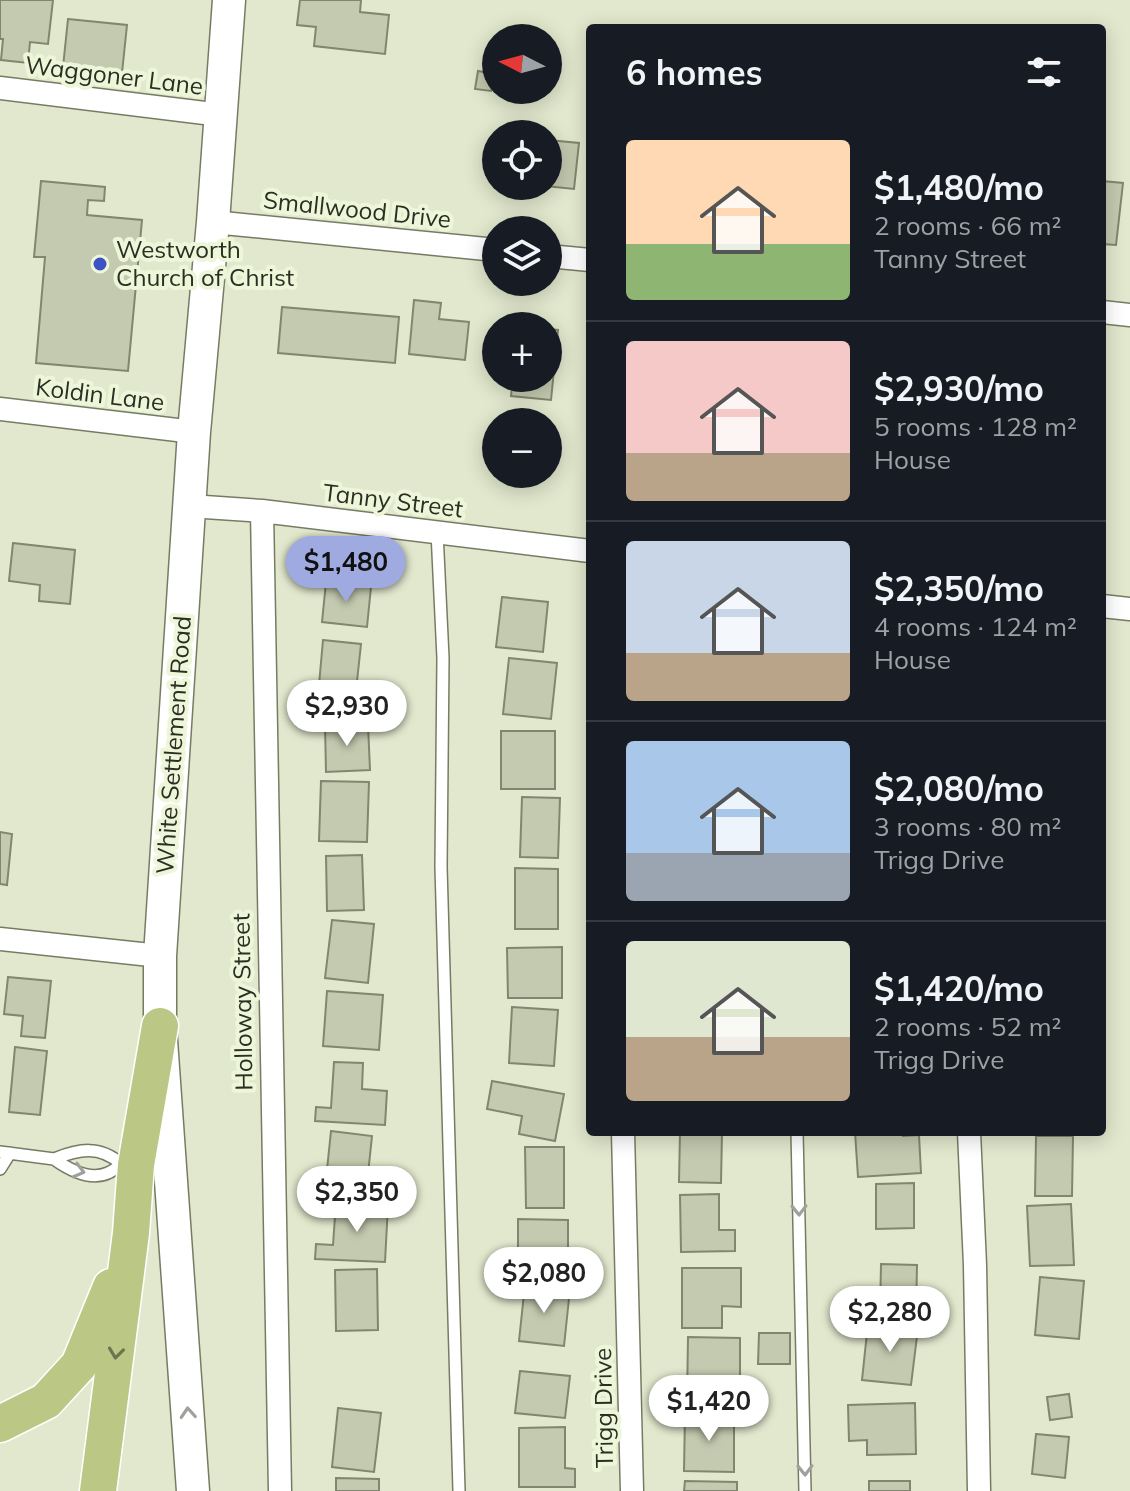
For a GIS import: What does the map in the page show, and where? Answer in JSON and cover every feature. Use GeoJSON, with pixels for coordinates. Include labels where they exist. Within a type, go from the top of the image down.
{"type":"FeatureCollection","features":[{"type":"Feature","properties":{"kind":"main road","name":"White Settlement Road"},"geometry":{"type":"LineString","coordinates":[[160,1026],[160,956],[194,432],[229,0]]}},
{"type":"Feature","properties":{"kind":"main road"},"geometry":{"type":"LineString","coordinates":[[98,1491],[131,1233],[147,1165],[160,1026]]}},
{"type":"Feature","properties":{"kind":"main road"},"geometry":{"type":"LineString","coordinates":[[147,1165],[193,1491]]}},
{"type":"Feature","properties":{"kind":"main road"},"geometry":{"type":"LineString","coordinates":[[0,1424],[46,1401],[79,1365],[131,1233]]}},
{"type":"Feature","properties":{"kind":"street","name":"Waggoner Lane"},"geometry":{"type":"LineString","coordinates":[[0,88],[221,115]]}},
{"type":"Feature","properties":{"kind":"street","name":"Smallwood Drive"},"geometry":{"type":"LineString","coordinates":[[213,222],[482,249]]}},
{"type":"Feature","properties":{"kind":"street"},"geometry":{"type":"LineString","coordinates":[[562,257],[586,260]]}},
{"type":"Feature","properties":{"kind":"street"},"geometry":{"type":"LineString","coordinates":[[1106,312],[1130,315]]}},
{"type":"Feature","properties":{"kind":"street","name":"Koldin Lane"},"geometry":{"type":"LineString","coordinates":[[0,409],[194,432]]}},
{"type":"Feature","properties":{"kind":"street","name":"Tanny Street"},"geometry":{"type":"LineString","coordinates":[[190,506],[262,511],[586,551]]}},
{"type":"Feature","properties":{"kind":"street","name":"Holloway Street"},"geometry":{"type":"LineString","coordinates":[[262,511],[280,1491]]}},
{"type":"Feature","properties":{"kind":"street"},"geometry":{"type":"LineString","coordinates":[[1106,606],[1130,609]]}},
{"type":"Feature","properties":{"kind":"street"},"geometry":{"type":"LineString","coordinates":[[0,939],[160,956]]}},
{"type":"Feature","properties":{"kind":"street","name":"Trigg Drive"},"geometry":{"type":"LineString","coordinates":[[623,1136],[632,1491]]}},
{"type":"Feature","properties":{"kind":"street"},"geometry":{"type":"LineString","coordinates":[[969,1136],[979,1491]]}},
{"type":"Feature","properties":{"kind":"lane"},"geometry":{"type":"LineString","coordinates":[[437,532],[443,658],[441,867],[459,1491]]}},
{"type":"Feature","properties":{"kind":"lane"},"geometry":{"type":"LineString","coordinates":[[797,1136],[805,1491]]}},
{"type":"Feature","properties":{"kind":"lane"},"geometry":{"type":"LineString","coordinates":[[54,1159],[75,1151],[108,1153],[147,1165]]}},
{"type":"Feature","properties":{"kind":"lane"},"geometry":{"type":"LineString","coordinates":[[0,1169],[5,1152],[54,1159],[74,1173],[106,1175],[147,1165]]}},
{"type":"Feature","properties":{"kind":"building"},"geometry":{"type":"Polygon","coordinates":[[[0,0],[53,0],[48,44],[30,42],[28,63],[1,60],[0,0]]]}},
{"type":"Feature","properties":{"kind":"building"},"geometry":{"type":"Polygon","coordinates":[[[300,0],[361,0],[360,12],[389,15],[385,54],[314,46],[316,27],[297,25],[300,0]]]}},
{"type":"Feature","properties":{"kind":"building"},"geometry":{"type":"Polygon","coordinates":[[[68,19],[127,25],[122,73],[63,67],[68,19]]]}},
{"type":"Feature","properties":{"kind":"building"},"geometry":{"type":"Polygon","coordinates":[[[478,71],[482,72],[482,90],[475,89],[478,71]]]}},
{"type":"Feature","properties":{"kind":"building"},"geometry":{"type":"Polygon","coordinates":[[[562,141],[579,143],[574,189],[562,188],[562,141]]]}},
{"type":"Feature","properties":{"kind":"building"},"geometry":{"type":"Polygon","coordinates":[[[41,181],[105,187],[104,201],[88,200],[87,215],[142,220],[128,371],[36,363],[45,257],[34,257],[41,181]]]}},
{"type":"Feature","properties":{"kind":"building"},"geometry":{"type":"Polygon","coordinates":[[[1106,181],[1123,183],[1116,245],[1106,244],[1106,181]]]}},
{"type":"Feature","properties":{"kind":"building"},"geometry":{"type":"Polygon","coordinates":[[[414,300],[441,303],[439,319],[469,322],[465,360],[409,354],[414,300]]]}},
{"type":"Feature","properties":{"kind":"building"},"geometry":{"type":"Polygon","coordinates":[[[282,307],[399,317],[395,363],[278,353],[282,307]]]}},
{"type":"Feature","properties":{"kind":"building"},"geometry":{"type":"Polygon","coordinates":[[[511,392],[552,392],[551,400],[511,396],[511,392]]]}},
{"type":"Feature","properties":{"kind":"building"},"geometry":{"type":"Polygon","coordinates":[[[13,543],[75,550],[70,604],[39,601],[40,585],[9,581],[13,543]]]}},
{"type":"Feature","properties":{"kind":"building"},"geometry":{"type":"Polygon","coordinates":[[[326,582],[371,587],[367,627],[322,622],[326,582]]]}},
{"type":"Feature","properties":{"kind":"building"},"geometry":{"type":"Polygon","coordinates":[[[502,597],[548,602],[543,652],[496,647],[502,597]]]}},
{"type":"Feature","properties":{"kind":"building"},"geometry":{"type":"Polygon","coordinates":[[[323,640],[361,644],[355,700],[318,696],[323,640]]]}},
{"type":"Feature","properties":{"kind":"building"},"geometry":{"type":"Polygon","coordinates":[[[509,658],[557,663],[551,719],[503,714],[509,658]]]}},
{"type":"Feature","properties":{"kind":"building"},"geometry":{"type":"Polygon","coordinates":[[[368,725],[370,770],[326,772],[325,726],[368,725]]]}},
{"type":"Feature","properties":{"kind":"building"},"geometry":{"type":"Polygon","coordinates":[[[501,731],[555,731],[555,789],[501,789],[501,731]]]}},
{"type":"Feature","properties":{"kind":"building"},"geometry":{"type":"Polygon","coordinates":[[[321,781],[369,782],[367,842],[319,841],[321,781]]]}},
{"type":"Feature","properties":{"kind":"building"},"geometry":{"type":"Polygon","coordinates":[[[522,797],[560,798],[558,858],[520,857],[522,797]]]}},
{"type":"Feature","properties":{"kind":"building"},"geometry":{"type":"Polygon","coordinates":[[[0,832],[12,834],[7,885],[0,884],[0,832]]]}},
{"type":"Feature","properties":{"kind":"building"},"geometry":{"type":"Polygon","coordinates":[[[362,855],[364,910],[327,911],[326,856],[362,855]]]}},
{"type":"Feature","properties":{"kind":"building"},"geometry":{"type":"Polygon","coordinates":[[[515,868],[558,869],[558,929],[515,929],[515,868]]]}},
{"type":"Feature","properties":{"kind":"building"},"geometry":{"type":"Polygon","coordinates":[[[332,920],[374,924],[368,983],[325,978],[332,920]]]}},
{"type":"Feature","properties":{"kind":"building"},"geometry":{"type":"Polygon","coordinates":[[[562,947],[562,998],[508,998],[507,948],[562,947]]]}},
{"type":"Feature","properties":{"kind":"building"},"geometry":{"type":"Polygon","coordinates":[[[8,977],[51,981],[45,1038],[21,1036],[23,1016],[4,1014],[8,977]]]}},
{"type":"Feature","properties":{"kind":"building"},"geometry":{"type":"Polygon","coordinates":[[[327,991],[383,995],[379,1050],[323,1046],[327,991]]]}},
{"type":"Feature","properties":{"kind":"building"},"geometry":{"type":"Polygon","coordinates":[[[512,1007],[558,1010],[554,1066],[509,1063],[512,1007]]]}},
{"type":"Feature","properties":{"kind":"building"},"geometry":{"type":"Polygon","coordinates":[[[15,1047],[47,1051],[40,1115],[9,1112],[15,1047]]]}},
{"type":"Feature","properties":{"kind":"building"},"geometry":{"type":"Polygon","coordinates":[[[334,1062],[363,1063],[362,1089],[387,1091],[385,1125],[315,1121],[316,1107],[331,1108],[334,1062]]]}},
{"type":"Feature","properties":{"kind":"building"},"geometry":{"type":"Polygon","coordinates":[[[492,1081],[564,1094],[555,1141],[519,1134],[522,1116],[487,1109],[492,1081]]]}},
{"type":"Feature","properties":{"kind":"building"},"geometry":{"type":"Polygon","coordinates":[[[331,1131],[372,1136],[366,1193],[325,1189],[331,1131]]]}},
{"type":"Feature","properties":{"kind":"building"},"geometry":{"type":"Polygon","coordinates":[[[680,1136],[722,1136],[721,1183],[679,1182],[680,1136]]]}},
{"type":"Feature","properties":{"kind":"building"},"geometry":{"type":"Polygon","coordinates":[[[855,1136],[919,1136],[921,1173],[858,1177],[855,1136]]]}},
{"type":"Feature","properties":{"kind":"building"},"geometry":{"type":"Polygon","coordinates":[[[1036,1136],[1073,1136],[1072,1196],[1035,1196],[1036,1136]]]}},
{"type":"Feature","properties":{"kind":"building"},"geometry":{"type":"Polygon","coordinates":[[[525,1147],[564,1147],[564,1208],[526,1208],[525,1147]]]}},
{"type":"Feature","properties":{"kind":"building"},"geometry":{"type":"Polygon","coordinates":[[[914,1183],[914,1228],[876,1229],[876,1184],[914,1183]]]}},
{"type":"Feature","properties":{"kind":"building"},"geometry":{"type":"Polygon","coordinates":[[[719,1194],[719,1230],[735,1230],[735,1251],[681,1252],[680,1195],[719,1194]]]}},
{"type":"Feature","properties":{"kind":"building"},"geometry":{"type":"Polygon","coordinates":[[[336,1202],[388,1205],[385,1262],[315,1259],[316,1244],[333,1245],[336,1202]]]}},
{"type":"Feature","properties":{"kind":"building"},"geometry":{"type":"Polygon","coordinates":[[[1071,1204],[1074,1265],[1030,1266],[1027,1206],[1071,1204]]]}},
{"type":"Feature","properties":{"kind":"building"},"geometry":{"type":"Polygon","coordinates":[[[518,1219],[568,1220],[568,1277],[535,1277],[535,1257],[518,1257],[518,1219]]]}},
{"type":"Feature","properties":{"kind":"building"},"geometry":{"type":"Polygon","coordinates":[[[881,1264],[917,1265],[916,1315],[880,1314],[881,1264]]]}},
{"type":"Feature","properties":{"kind":"building"},"geometry":{"type":"Polygon","coordinates":[[[682,1268],[741,1268],[741,1307],[722,1306],[722,1328],[682,1328],[682,1268]]]}},
{"type":"Feature","properties":{"kind":"building"},"geometry":{"type":"Polygon","coordinates":[[[377,1269],[378,1330],[336,1331],[335,1270],[377,1269]]]}},
{"type":"Feature","properties":{"kind":"building"},"geometry":{"type":"Polygon","coordinates":[[[1040,1277],[1084,1281],[1079,1339],[1035,1335],[1040,1277]]]}},
{"type":"Feature","properties":{"kind":"building"},"geometry":{"type":"Polygon","coordinates":[[[525,1284],[570,1289],[564,1346],[519,1341],[525,1284]]]}},
{"type":"Feature","properties":{"kind":"building"},"geometry":{"type":"Polygon","coordinates":[[[868,1323],[918,1328],[911,1385],[862,1380],[868,1323]]]}},
{"type":"Feature","properties":{"kind":"building"},"geometry":{"type":"Polygon","coordinates":[[[759,1333],[790,1333],[790,1364],[758,1364],[759,1333]]]}},
{"type":"Feature","properties":{"kind":"building"},"geometry":{"type":"Polygon","coordinates":[[[688,1337],[740,1338],[740,1401],[687,1400],[688,1337]]]}},
{"type":"Feature","properties":{"kind":"building"},"geometry":{"type":"Polygon","coordinates":[[[520,1371],[570,1376],[565,1418],[515,1413],[520,1371]]]}},
{"type":"Feature","properties":{"kind":"building"},"geometry":{"type":"Polygon","coordinates":[[[1069,1394],[1072,1417],[1050,1420],[1047,1397],[1069,1394]]]}},
{"type":"Feature","properties":{"kind":"building"},"geometry":{"type":"Polygon","coordinates":[[[915,1403],[916,1454],[867,1455],[867,1440],[849,1441],[848,1405],[915,1403]]]}},
{"type":"Feature","properties":{"kind":"building"},"geometry":{"type":"Polygon","coordinates":[[[338,1408],[381,1413],[374,1472],[332,1467],[338,1408]]]}},
{"type":"Feature","properties":{"kind":"building"},"geometry":{"type":"Polygon","coordinates":[[[685,1413],[734,1414],[734,1472],[684,1471],[685,1413]]]}},
{"type":"Feature","properties":{"kind":"building"},"geometry":{"type":"Polygon","coordinates":[[[565,1427],[565,1468],[575,1469],[575,1487],[519,1487],[519,1428],[565,1427]]]}},
{"type":"Feature","properties":{"kind":"building"},"geometry":{"type":"Polygon","coordinates":[[[1036,1434],[1069,1437],[1065,1478],[1032,1474],[1036,1434]]]}},
{"type":"Feature","properties":{"kind":"building"},"geometry":{"type":"Polygon","coordinates":[[[336,1478],[379,1479],[379,1491],[336,1491],[336,1478]]]}},
{"type":"Feature","properties":{"kind":"building"},"geometry":{"type":"Polygon","coordinates":[[[685,1481],[737,1482],[737,1491],[684,1491],[685,1481]]]}},
{"type":"Feature","properties":{"kind":"building"},"geometry":{"type":"Polygon","coordinates":[[[869,1481],[910,1481],[910,1491],[869,1491],[869,1481]]]}},
{"type":"Feature","properties":{"kind":"place","name":"Westworth Church of Christ"},"geometry":{"type":"Point","coordinates":[100,264]}}]}
